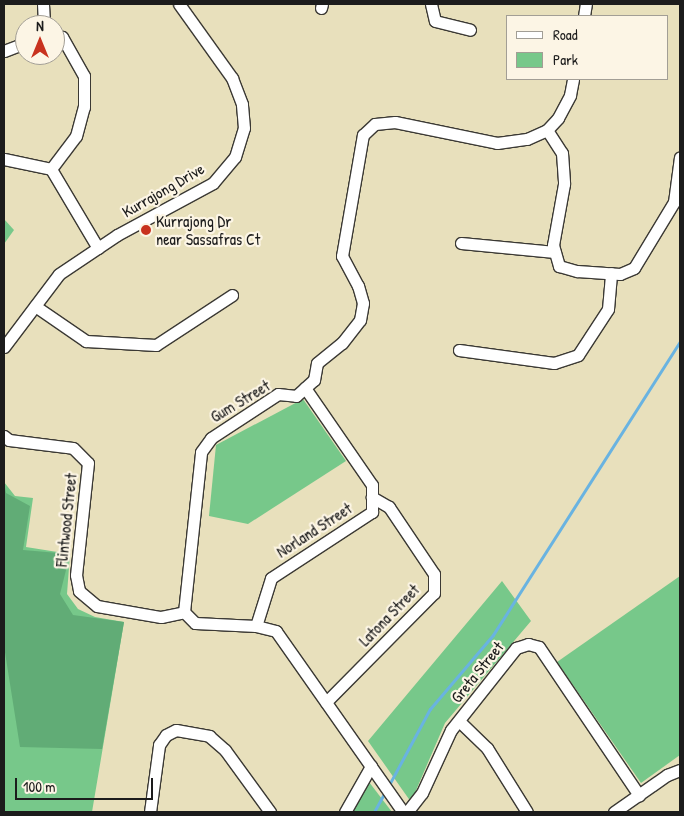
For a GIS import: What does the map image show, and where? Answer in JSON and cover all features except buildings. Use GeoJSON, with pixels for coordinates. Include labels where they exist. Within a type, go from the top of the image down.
{"type":"FeatureCollection","features":[{"type":"Feature","properties":{"kind":"street","name":"Kurrajong Drive"},"geometry":{"type":"LineString","coordinates":[[4,347],[59,274],[98,248],[213,183],[236,157],[244,128],[242,104],[232,78],[179,4]]}},
{"type":"Feature","properties":{"kind":"street"},"geometry":{"type":"LineString","coordinates":[[431,4],[435,21],[470,30]]}},
{"type":"Feature","properties":{"kind":"street"},"geometry":{"type":"LineString","coordinates":[[51,169],[76,136],[84,107],[84,76],[65,42]]}},
{"type":"Feature","properties":{"kind":"street"},"geometry":{"type":"LineString","coordinates":[[305,388],[314,380],[317,363],[342,343],[360,320],[363,303],[358,286],[342,256],[363,135],[375,124],[395,122],[497,143],[527,139],[547,130],[570,95],[572,80]]}},
{"type":"Feature","properties":{"kind":"street"},"geometry":{"type":"LineString","coordinates":[[547,130],[562,154],[564,184],[553,245],[560,266],[620,274],[634,268],[674,202],[680,156]]}},
{"type":"Feature","properties":{"kind":"street"},"geometry":{"type":"LineString","coordinates":[[4,159],[51,169],[98,248]]}},
{"type":"Feature","properties":{"kind":"street"},"geometry":{"type":"LineString","coordinates":[[461,243],[555,252]]}},
{"type":"Feature","properties":{"kind":"street"},"geometry":{"type":"LineString","coordinates":[[459,350],[554,363],[578,354],[608,309],[610,273]]}},
{"type":"Feature","properties":{"kind":"street"},"geometry":{"type":"LineString","coordinates":[[34,306],[86,341],[156,345],[232,295]]}},
{"type":"Feature","properties":{"kind":"street","name":"Norland Street"},"geometry":{"type":"LineString","coordinates":[[256,626],[271,578],[372,512],[372,485],[305,388]]}},
{"type":"Feature","properties":{"kind":"street","name":"Gum Street"},"geometry":{"type":"LineString","coordinates":[[184,612],[201,452],[211,438],[278,394],[296,396],[305,388]]}},
{"type":"Feature","properties":{"kind":"street","name":"Flintwood Street"},"geometry":{"type":"LineString","coordinates":[[4,436],[8,440],[73,448],[88,463],[76,575],[79,591],[97,606],[161,617],[184,612]]}},
{"type":"Feature","properties":{"kind":"street","name":"Latona Street"},"geometry":{"type":"LineString","coordinates":[[326,702],[434,593],[434,574],[389,507],[372,497]]}},
{"type":"Feature","properties":{"kind":"street"},"geometry":{"type":"LineString","coordinates":[[184,612],[195,623],[256,626],[276,631],[402,809]]}},
{"type":"Feature","properties":{"kind":"street","name":"Greta Street"},"geometry":{"type":"LineString","coordinates":[[402,809],[422,793],[451,730],[516,648],[528,644],[540,647],[639,795]]}},
{"type":"Feature","properties":{"kind":"street"},"geometry":{"type":"LineString","coordinates":[[459,721],[487,748],[527,812]]}},
{"type":"Feature","properties":{"kind":"street"},"geometry":{"type":"LineString","coordinates":[[150,812],[159,745],[166,735],[176,730],[209,736],[225,750],[270,812]]}},
{"type":"Feature","properties":{"kind":"street"},"geometry":{"type":"LineString","coordinates":[[346,812],[371,766]]}},
{"type":"Feature","properties":{"kind":"street"},"geometry":{"type":"LineString","coordinates":[[614,812],[667,775],[680,770]]}},
{"type":"Feature","properties":{"kind":"green space"},"geometry":{"type":"Polygon","coordinates":[[[4,219],[14,230],[4,244],[4,219]]]}},
{"type":"Feature","properties":{"kind":"green space"},"geometry":{"type":"Polygon","coordinates":[[[303,399],[346,461],[248,524],[209,516],[216,445],[303,399]]]}},
{"type":"Feature","properties":{"kind":"green space"},"geometry":{"type":"Polygon","coordinates":[[[4,482],[15,496],[33,498],[26,547],[70,554],[67,594],[78,609],[95,617],[124,622],[92,812],[4,812],[4,482]]]}},
{"type":"Feature","properties":{"kind":"green space"},"geometry":{"type":"Polygon","coordinates":[[[4,482],[6,493],[30,506],[23,550],[70,554],[60,594],[73,615],[124,622],[102,749],[20,747],[4,646],[4,482]]]}},
{"type":"Feature","properties":{"kind":"green space"},"geometry":{"type":"Polygon","coordinates":[[[680,576],[680,755],[641,783],[557,662],[680,576]]]}},
{"type":"Feature","properties":{"kind":"green space"},"geometry":{"type":"Polygon","coordinates":[[[502,581],[531,621],[445,723],[411,802],[368,741],[502,581]]]}},
{"type":"Feature","properties":{"kind":"green space"},"geometry":{"type":"Polygon","coordinates":[[[369,782],[392,812],[350,812],[369,782]]]}},
{"type":"Feature","properties":{"kind":"waterway"},"geometry":{"type":"LineString","coordinates":[[389,785],[430,709],[493,635],[680,342]]}},
{"type":"Feature","properties":{"kind":"waterway"},"geometry":{"type":"LineString","coordinates":[[374,812],[385,792]]}},
{"type":"Feature","properties":{"kind":"place","name":"Kurrajong Dr near Sassafras Ct"},"geometry":{"type":"Point","coordinates":[146,230]}}]}
